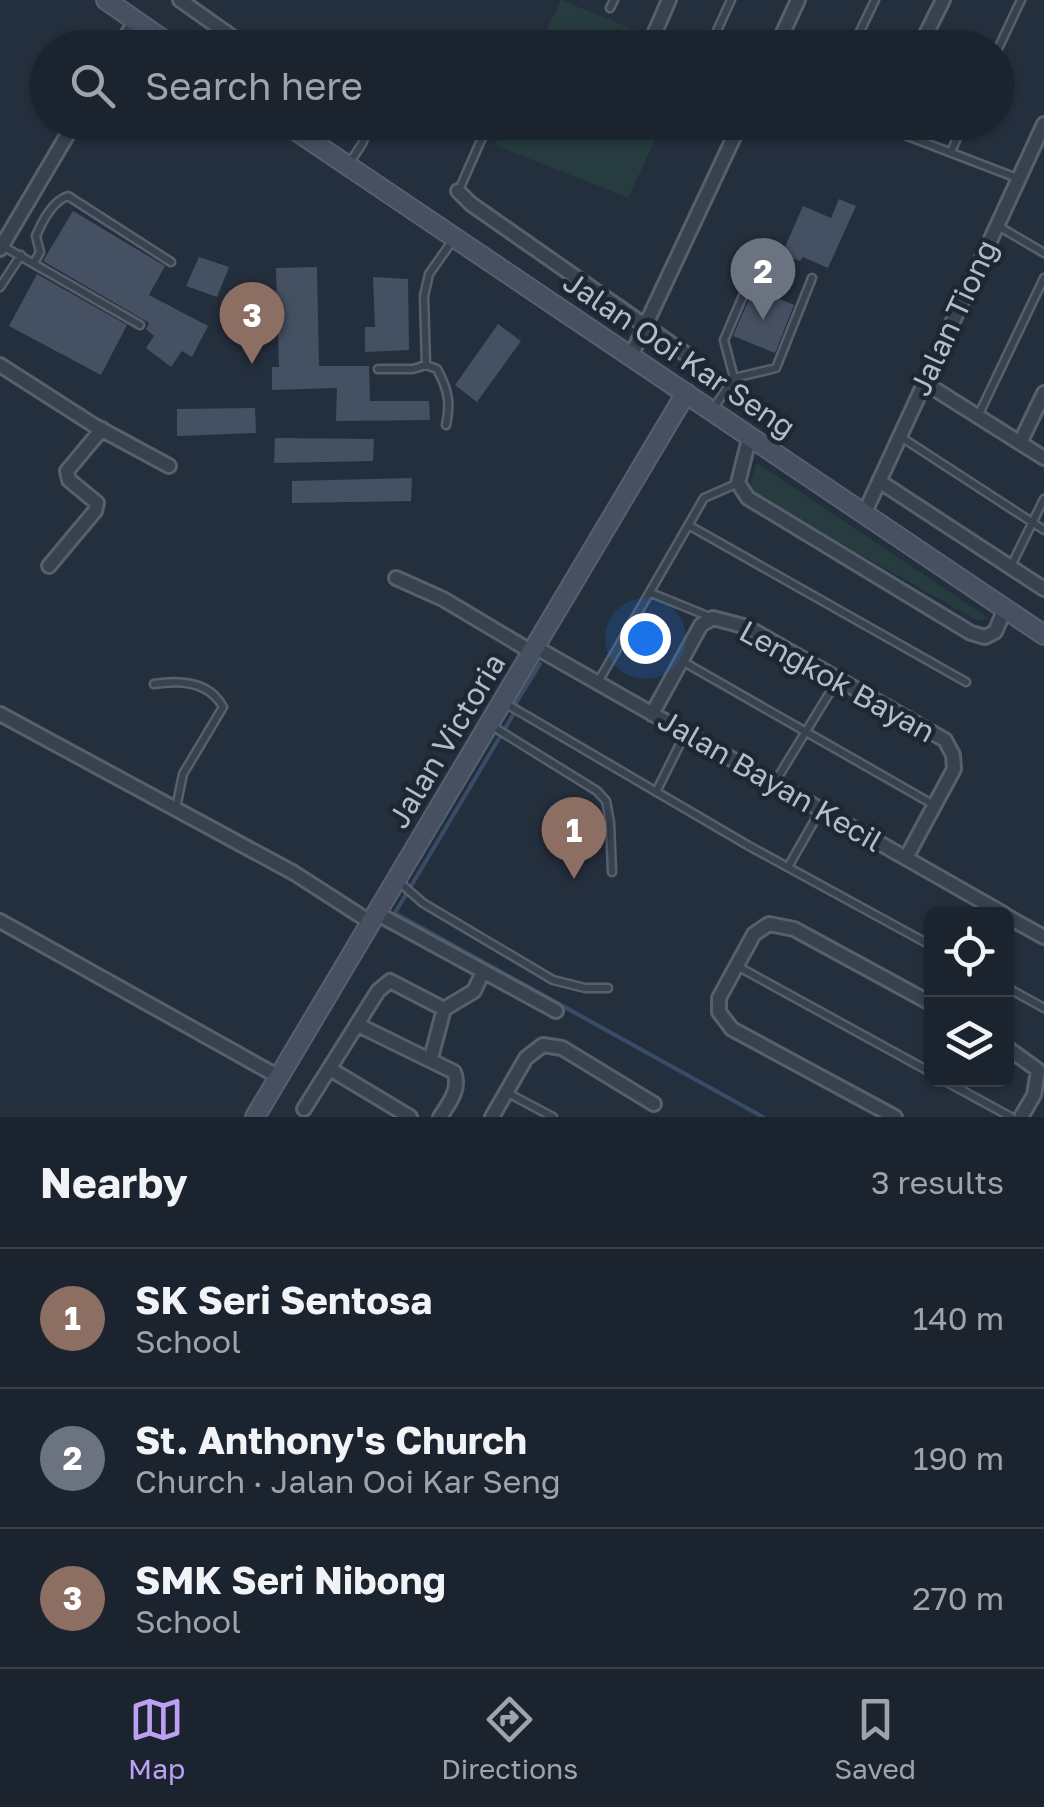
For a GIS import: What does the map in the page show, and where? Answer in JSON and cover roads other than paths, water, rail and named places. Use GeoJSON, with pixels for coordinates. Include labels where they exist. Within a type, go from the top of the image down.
{"type":"FeatureCollection","features":[{"type":"Feature","properties":{"kind":"main road"},"geometry":{"type":"LineString","coordinates":[[106,0],[150,30]]}},
{"type":"Feature","properties":{"kind":"main road","name":"Jalan Ooi Kar Seng"},"geometry":{"type":"LineString","coordinates":[[308,140],[1044,635]]}},
{"type":"Feature","properties":{"kind":"main road","name":"Jalan Victoria"},"geometry":{"type":"LineString","coordinates":[[256,1117],[373,918],[400,883],[494,727],[503,702],[686,393]]}},
{"type":"Feature","properties":{"kind":"street"},"geometry":{"type":"LineString","coordinates":[[180,0],[222,30]]}},
{"type":"Feature","properties":{"kind":"street"},"geometry":{"type":"LineString","coordinates":[[656,30],[669,0]]}},
{"type":"Feature","properties":{"kind":"street"},"geometry":{"type":"LineString","coordinates":[[784,30],[798,0]]}},
{"type":"Feature","properties":{"kind":"street"},"geometry":{"type":"LineString","coordinates":[[927,30],[943,0]]}},
{"type":"Feature","properties":{"kind":"street"},"geometry":{"type":"LineString","coordinates":[[130,30],[136,20]]}},
{"type":"Feature","properties":{"kind":"street","name":"Jalan Tiong"},"geometry":{"type":"LineString","coordinates":[[865,512],[1044,124]]}},
{"type":"Feature","properties":{"kind":"street"},"geometry":{"type":"LineString","coordinates":[[1,246],[64,140]]}},
{"type":"Feature","properties":{"kind":"street"},"geometry":{"type":"LineString","coordinates":[[631,356],[733,140]]}},
{"type":"Feature","properties":{"kind":"street","name":"Jalan Ooi Kar Seng"},"geometry":{"type":"LineString","coordinates":[[458,192],[690,357]]}},
{"type":"Feature","properties":{"kind":"street"},"geometry":{"type":"LineString","coordinates":[[0,365],[170,466]]}},
{"type":"Feature","properties":{"kind":"street"},"geometry":{"type":"LineString","coordinates":[[925,382],[1044,458]]}},
{"type":"Feature","properties":{"kind":"street"},"geometry":{"type":"LineString","coordinates":[[1020,443],[1044,393]]}},
{"type":"Feature","properties":{"kind":"street"},"geometry":{"type":"LineString","coordinates":[[49,566],[96,511],[97,504],[69,480],[67,472],[102,429]]}},
{"type":"Feature","properties":{"kind":"street"},"geometry":{"type":"LineString","coordinates":[[750,435],[738,484],[748,498],[971,633],[985,637],[995,632],[1005,608]]}},
{"type":"Feature","properties":{"kind":"street"},"geometry":{"type":"LineString","coordinates":[[879,482],[1044,589]]}},
{"type":"Feature","properties":{"kind":"street","name":"Jalan Bayan Kecil"},"geometry":{"type":"LineString","coordinates":[[396,578],[598,683],[990,907]]}},
{"type":"Feature","properties":{"kind":"street","name":"Lengkok Bayan"},"geometry":{"type":"LineString","coordinates":[[652,714],[701,626],[713,618],[748,627],[945,740],[953,755],[954,768],[906,858]]}},
{"type":"Feature","properties":{"kind":"street"},"geometry":{"type":"LineString","coordinates":[[0,714],[373,918],[556,1011]]}},
{"type":"Feature","properties":{"kind":"street"},"geometry":{"type":"LineString","coordinates":[[0,921],[279,1078]]}},
{"type":"Feature","properties":{"kind":"street","name":"Jalan Bayan Kecil"},"geometry":{"type":"LineString","coordinates":[[1014,921],[1044,937]]}},
{"type":"Feature","properties":{"kind":"street"},"geometry":{"type":"LineString","coordinates":[[895,1117],[732,1028],[719,1012],[718,998],[754,934],[770,924],[794,928],[924,1000]]}},
{"type":"Feature","properties":{"kind":"street"},"geometry":{"type":"LineString","coordinates":[[430,1058],[444,1010],[474,991],[483,972]]}},
{"type":"Feature","properties":{"kind":"street"},"geometry":{"type":"LineString","coordinates":[[304,1110],[378,991],[390,981],[444,1010]]}},
{"type":"Feature","properties":{"kind":"street"},"geometry":{"type":"LineString","coordinates":[[358,1025],[454,1072],[458,1082],[440,1117]]}},
{"type":"Feature","properties":{"kind":"street"},"geometry":{"type":"LineString","coordinates":[[492,1117],[526,1058],[542,1045],[562,1048],[654,1108]]}},
{"type":"Feature","properties":{"kind":"street"},"geometry":{"type":"LineString","coordinates":[[1014,1053],[1038,1070],[1034,1094],[1021,1117]]}},
{"type":"Feature","properties":{"kind":"street"},"geometry":{"type":"LineString","coordinates":[[330,1068],[410,1117]]}},
{"type":"Feature","properties":{"kind":"lane"},"geometry":{"type":"LineString","coordinates":[[717,30],[731,0]]}},
{"type":"Feature","properties":{"kind":"lane"},"geometry":{"type":"LineString","coordinates":[[861,30],[876,0]]}},
{"type":"Feature","properties":{"kind":"lane"},"geometry":{"type":"LineString","coordinates":[[1007,30],[1021,0]]}},
{"type":"Feature","properties":{"kind":"lane"},"geometry":{"type":"LineString","coordinates":[[346,167],[363,140]]}},
{"type":"Feature","properties":{"kind":"lane"},"geometry":{"type":"LineString","coordinates":[[458,192],[481,140]]}},
{"type":"Feature","properties":{"kind":"lane"},"geometry":{"type":"LineString","coordinates":[[920,140],[1019,178]]}},
{"type":"Feature","properties":{"kind":"lane"},"geometry":{"type":"LineString","coordinates":[[950,152],[956,140]]}},
{"type":"Feature","properties":{"kind":"lane"},"geometry":{"type":"LineString","coordinates":[[34,263],[40,252],[36,236],[42,222],[58,201],[68,196],[171,262]]}},
{"type":"Feature","properties":{"kind":"lane"},"geometry":{"type":"LineString","coordinates":[[997,226],[1044,253]]}},
{"type":"Feature","properties":{"kind":"lane"},"geometry":{"type":"LineString","coordinates":[[426,365],[424,296],[428,274],[453,239]]}},
{"type":"Feature","properties":{"kind":"lane"},"geometry":{"type":"LineString","coordinates":[[1,246],[140,325]]}},
{"type":"Feature","properties":{"kind":"lane"},"geometry":{"type":"LineString","coordinates":[[734,378],[724,340],[757,263],[770,250]]}},
{"type":"Feature","properties":{"kind":"lane"},"geometry":{"type":"LineString","coordinates":[[0,287],[21,255]]}},
{"type":"Feature","properties":{"kind":"lane"},"geometry":{"type":"LineString","coordinates":[[713,410],[734,378],[776,368],[812,278]]}},
{"type":"Feature","properties":{"kind":"lane"},"geometry":{"type":"LineString","coordinates":[[978,416],[1044,278]]}},
{"type":"Feature","properties":{"kind":"lane"},"geometry":{"type":"LineString","coordinates":[[378,369],[426,365],[437,369],[450,404],[446,425]]}},
{"type":"Feature","properties":{"kind":"lane"},"geometry":{"type":"LineString","coordinates":[[900,436],[1044,530]]}},
{"type":"Feature","properties":{"kind":"lane"},"geometry":{"type":"LineString","coordinates":[[598,683],[704,498],[738,484]]}},
{"type":"Feature","properties":{"kind":"lane"},"geometry":{"type":"LineString","coordinates":[[1010,567],[1044,499]]}},
{"type":"Feature","properties":{"kind":"lane"},"geometry":{"type":"LineString","coordinates":[[690,526],[966,682]]}},
{"type":"Feature","properties":{"kind":"lane"},"geometry":{"type":"LineString","coordinates":[[651,592],[713,618]]}},
{"type":"Feature","properties":{"kind":"lane"},"geometry":{"type":"LineString","coordinates":[[681,661],[934,805]]}},
{"type":"Feature","properties":{"kind":"lane"},"geometry":{"type":"LineString","coordinates":[[774,783],[838,679]]}},
{"type":"Feature","properties":{"kind":"lane"},"geometry":{"type":"LineString","coordinates":[[154,684],[191,683],[218,697],[223,707],[183,774],[176,809]]}},
{"type":"Feature","properties":{"kind":"lane"},"geometry":{"type":"LineString","coordinates":[[503,702],[924,942]]}},
{"type":"Feature","properties":{"kind":"lane"},"geometry":{"type":"LineString","coordinates":[[494,727],[598,791],[606,801],[612,872]]}},
{"type":"Feature","properties":{"kind":"lane"},"geometry":{"type":"LineString","coordinates":[[656,792],[686,733]]}},
{"type":"Feature","properties":{"kind":"lane"},"geometry":{"type":"LineString","coordinates":[[788,867],[821,810]]}},
{"type":"Feature","properties":{"kind":"lane"},"geometry":{"type":"LineString","coordinates":[[400,883],[553,980],[586,988],[608,988]]}},
{"type":"Feature","properties":{"kind":"lane"},"geometry":{"type":"LineString","coordinates":[[736,966],[924,1069]]}},
{"type":"Feature","properties":{"kind":"lane"},"geometry":{"type":"LineString","coordinates":[[1014,991],[1044,1008]]}},
{"type":"Feature","properties":{"kind":"lane"},"geometry":{"type":"LineString","coordinates":[[956,1087],[1011,1117]]}},
{"type":"Feature","properties":{"kind":"lane"},"geometry":{"type":"LineString","coordinates":[[506,1092],[553,1117]]}},
{"type":"Feature","properties":{"kind":"waterway"},"geometry":{"type":"LineString","coordinates":[[516,703],[540,664]]}},
{"type":"Feature","properties":{"kind":"waterway"},"geometry":{"type":"LineString","coordinates":[[513,715],[395,913],[763,1117]]}},
{"type":"Feature","properties":{"kind":"place","name":"St. Anthony's Church"},"geometry":{"type":"Point","coordinates":[763,320]}},
{"type":"Feature","properties":{"kind":"place","name":"SMK Seri Nibong"},"geometry":{"type":"Point","coordinates":[252,364]}},
{"type":"Feature","properties":{"kind":"place","name":"SK Seri Sentosa"},"geometry":{"type":"Point","coordinates":[574,879]}}]}
